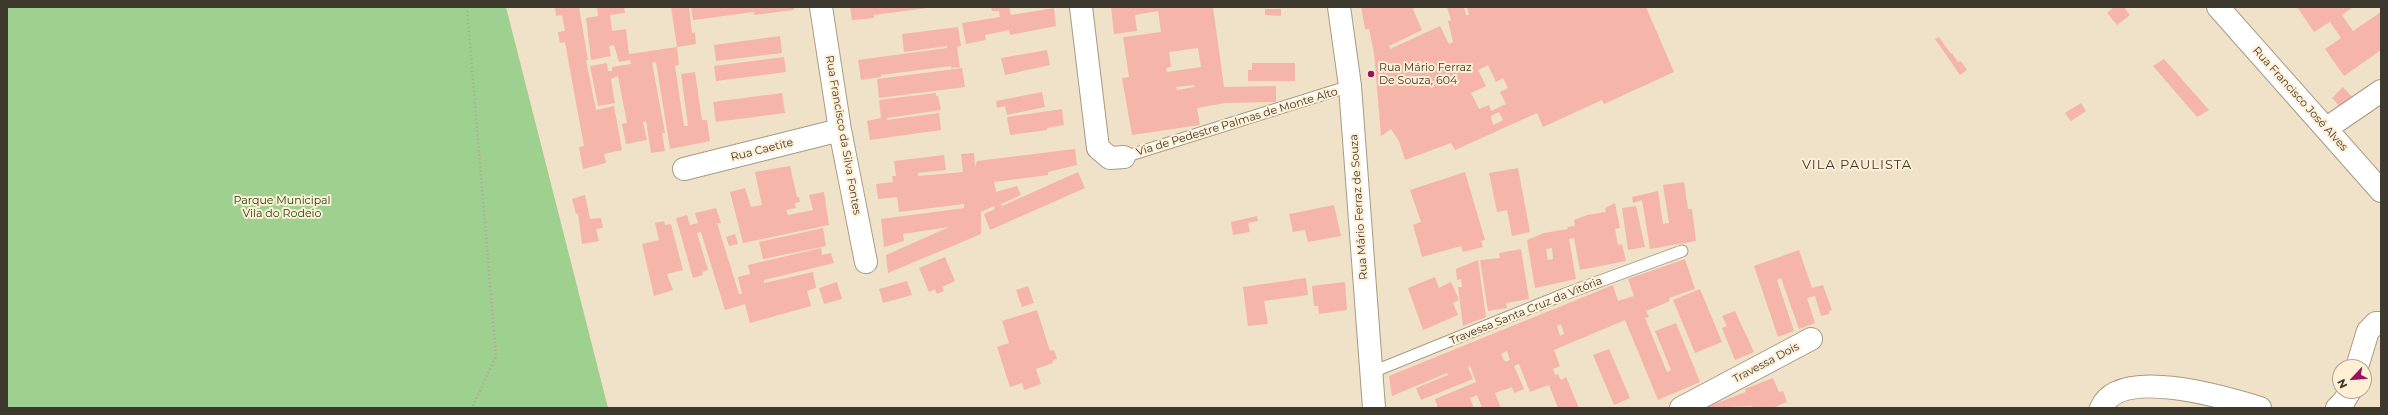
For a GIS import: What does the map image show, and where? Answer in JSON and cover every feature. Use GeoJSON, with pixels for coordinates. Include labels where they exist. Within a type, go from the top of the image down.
{"type":"FeatureCollection","features":[{"type":"Feature","properties":{"kind":"street","name":"Rua Francisco da Silva Fontes"},"geometry":{"type":"LineString","coordinates":[[821,7],[840,130],[866,262]]}},
{"type":"Feature","properties":{"kind":"street"},"geometry":{"type":"LineString","coordinates":[[1081,7],[1098,148],[1110,158],[1124,157]]}},
{"type":"Feature","properties":{"kind":"street","name":"Rua Mário Ferraz de Souza"},"geometry":{"type":"LineString","coordinates":[[1339,7],[1350,86],[1370,373],[1374,408]]}},
{"type":"Feature","properties":{"kind":"street","name":"Rua Francisco José Alves"},"geometry":{"type":"LineString","coordinates":[[2222,8],[2381,190]]}},
{"type":"Feature","properties":{"kind":"street"},"geometry":{"type":"LineString","coordinates":[[2327,128],[2381,90]]}},
{"type":"Feature","properties":{"kind":"street","name":"Rua Caetite"},"geometry":{"type":"LineString","coordinates":[[684,169],[840,130]]}},
{"type":"Feature","properties":{"kind":"street"},"geometry":{"type":"LineString","coordinates":[[2359,359],[2368,331],[2376,323],[2381,323]]}},
{"type":"Feature","properties":{"kind":"street","name":"Travessa Dois"},"geometry":{"type":"LineString","coordinates":[[1681,408],[1811,339]]}},
{"type":"Feature","properties":{"kind":"street"},"geometry":{"type":"LineString","coordinates":[[2101,408],[2104,401],[2124,390],[2154,386],[2200,391],[2260,408]]}},
{"type":"Feature","properties":{"kind":"street"},"geometry":{"type":"LineString","coordinates":[[2337,408],[2345,399]]}},
{"type":"Feature","properties":{"kind":"lane","name":"Via de Pedestre Palmas de Monte Alto"},"geometry":{"type":"LineString","coordinates":[[1124,157],[1350,86]]}},
{"type":"Feature","properties":{"kind":"lane","name":"Travessa Santa Cruz da Vitória"},"geometry":{"type":"LineString","coordinates":[[1370,373],[1579,289],[1682,251]]}},
{"type":"Feature","properties":{"kind":"path"},"geometry":{"type":"LineString","coordinates":[[467,7],[496,356],[472,408]]}},
{"type":"Feature","properties":{"kind":"green space","name":"Parque Municipal Vila do Rodeio"},"geometry":{"type":"Polygon","coordinates":[[[7,7],[506,7],[608,408],[7,408],[7,7]]]}},
{"type":"Feature","properties":{"kind":"building"},"geometry":{"type":"Polygon","coordinates":[[[555,7],[579,7],[588,60],[586,60],[596,110],[614,106],[622,150],[604,154],[606,163],[583,169],[579,147],[584,146],[565,42],[560,43],[558,32],[565,31],[562,15],[556,16],[555,7]]]}},
{"type":"Feature","properties":{"kind":"building"},"geometry":{"type":"Polygon","coordinates":[[[597,7],[624,7],[625,13],[610,15],[612,31],[626,29],[629,54],[677,47],[679,65],[675,66],[684,126],[688,126],[681,74],[695,72],[702,120],[707,120],[710,141],[670,149],[656,62],[652,63],[665,133],[662,133],[665,151],[651,153],[646,121],[643,122],[647,140],[626,144],[622,124],[627,123],[618,76],[611,79],[615,103],[598,106],[590,66],[607,63],[608,71],[612,71],[612,67],[631,64],[630,60],[619,62],[614,45],[609,46],[611,56],[591,60],[586,18],[598,16],[597,7]]]}},
{"type":"Feature","properties":{"kind":"building"},"geometry":{"type":"Polygon","coordinates":[[[671,7],[689,7],[692,33],[695,32],[696,44],[677,47],[671,7]]]}},
{"type":"Feature","properties":{"kind":"building"},"geometry":{"type":"Polygon","coordinates":[[[691,7],[794,7],[794,10],[754,15],[754,12],[693,20],[691,7]]]}},
{"type":"Feature","properties":{"kind":"building"},"geometry":{"type":"Polygon","coordinates":[[[850,7],[927,8],[874,15],[874,18],[852,20],[850,7]]]}},
{"type":"Feature","properties":{"kind":"building"},"geometry":{"type":"Polygon","coordinates":[[[991,7],[1009,7],[1011,15],[1054,8],[1056,26],[1010,35],[1009,30],[985,35],[986,40],[966,44],[962,23],[1000,17],[999,11],[992,11],[991,7]]]}},
{"type":"Feature","properties":{"kind":"building"},"geometry":{"type":"Polygon","coordinates":[[[1111,7],[1213,7],[1224,87],[1276,86],[1276,102],[1225,103],[1197,108],[1200,125],[1132,135],[1122,78],[1129,77],[1123,37],[1161,32],[1158,11],[1135,15],[1137,31],[1114,34],[1111,7]],[[1198,48],[1169,52],[1171,67],[1166,68],[1167,72],[1201,67],[1198,48]],[[1194,85],[1176,87],[1177,90],[1194,87],[1194,85]]]}},
{"type":"Feature","properties":{"kind":"building"},"geometry":{"type":"Polygon","coordinates":[[[1361,7],[1416,7],[1413,9],[1422,30],[1389,46],[1390,49],[1440,26],[1449,44],[1453,42],[1448,21],[1451,20],[1447,7],[1464,7],[1466,15],[1469,15],[1467,7],[1646,7],[1674,72],[1604,104],[1602,100],[1543,127],[1537,113],[1455,150],[1451,143],[1405,160],[1399,141],[1391,129],[1381,136],[1374,53],[1369,29],[1365,29],[1361,7]],[[1488,65],[1478,70],[1486,86],[1471,93],[1479,109],[1489,105],[1491,111],[1506,104],[1500,92],[1508,88],[1503,78],[1496,82],[1488,65]],[[1499,112],[1491,116],[1493,125],[1503,120],[1499,112]]]}},
{"type":"Feature","properties":{"kind":"building"},"geometry":{"type":"Polygon","coordinates":[[[2114,7],[2124,7],[2130,15],[2117,25],[2107,13],[2114,7]]]}},
{"type":"Feature","properties":{"kind":"building"},"geometry":{"type":"Polygon","coordinates":[[[2297,7],[2353,7],[2342,15],[2353,31],[2381,12],[2381,50],[2344,76],[2325,49],[2341,38],[2330,22],[2314,32],[2297,7]]]}},
{"type":"Feature","properties":{"kind":"building"},"geometry":{"type":"Polygon","coordinates":[[[1265,9],[1281,9],[1281,16],[1265,15],[1265,9]]]}},
{"type":"Feature","properties":{"kind":"building"},"geometry":{"type":"Polygon","coordinates":[[[958,27],[961,46],[957,47],[960,67],[951,68],[951,66],[881,75],[881,77],[861,80],[858,60],[947,48],[947,46],[904,52],[902,34],[958,27]]]}},
{"type":"Feature","properties":{"kind":"building"},"geometry":{"type":"Polygon","coordinates":[[[780,36],[782,53],[716,61],[714,45],[780,36]]]}},
{"type":"Feature","properties":{"kind":"building"},"geometry":{"type":"Polygon","coordinates":[[[1939,37],[1951,54],[1952,53],[1958,62],[1961,61],[1967,70],[1960,75],[1935,39],[1939,37]]]}},
{"type":"Feature","properties":{"kind":"building"},"geometry":{"type":"Polygon","coordinates":[[[1047,50],[1050,65],[1005,75],[1001,58],[1047,50]]]}},
{"type":"Feature","properties":{"kind":"building"},"geometry":{"type":"Polygon","coordinates":[[[784,57],[786,72],[716,81],[714,66],[784,57]]]}},
{"type":"Feature","properties":{"kind":"building"},"geometry":{"type":"Polygon","coordinates":[[[2164,59],[2209,110],[2197,117],[2153,66],[2164,59]]]}},
{"type":"Feature","properties":{"kind":"building"},"geometry":{"type":"Polygon","coordinates":[[[1252,63],[1295,63],[1295,81],[1248,81],[1248,70],[1252,70],[1252,63]]]}},
{"type":"Feature","properties":{"kind":"building"},"geometry":{"type":"Polygon","coordinates":[[[962,68],[965,87],[879,98],[877,79],[962,68]]]}},
{"type":"Feature","properties":{"kind":"building"},"geometry":{"type":"Polygon","coordinates":[[[2343,87],[2355,100],[2344,111],[2332,98],[2343,87]]]}},
{"type":"Feature","properties":{"kind":"building"},"geometry":{"type":"Polygon","coordinates":[[[1042,92],[1045,107],[1007,115],[1005,106],[997,108],[996,101],[1042,92]]]}},
{"type":"Feature","properties":{"kind":"building"},"geometry":{"type":"Polygon","coordinates":[[[782,93],[785,113],[716,122],[713,102],[782,93]]]}},
{"type":"Feature","properties":{"kind":"building"},"geometry":{"type":"Polygon","coordinates":[[[936,93],[941,110],[887,118],[887,120],[939,113],[941,130],[870,140],[867,121],[881,118],[879,100],[936,93]]]}},
{"type":"Feature","properties":{"kind":"building"},"geometry":{"type":"Polygon","coordinates":[[[2081,103],[2086,111],[2071,121],[2065,113],[2081,103]]]}},
{"type":"Feature","properties":{"kind":"building"},"geometry":{"type":"Polygon","coordinates":[[[1062,109],[1064,125],[1047,128],[1047,130],[1010,135],[1007,117],[1062,109]]]}},
{"type":"Feature","properties":{"kind":"building"},"geometry":{"type":"Polygon","coordinates":[[[1075,149],[1077,165],[1048,172],[1048,175],[994,182],[996,192],[1017,186],[1021,195],[1001,204],[1002,206],[1078,172],[1085,188],[990,230],[984,214],[995,209],[994,206],[981,212],[981,234],[888,273],[886,255],[949,227],[903,234],[904,241],[884,247],[881,219],[964,208],[964,204],[899,212],[897,197],[878,199],[876,184],[893,182],[892,176],[896,176],[894,161],[944,155],[946,170],[918,173],[918,176],[963,172],[961,154],[974,153],[975,167],[977,161],[1075,149]]]}},
{"type":"Feature","properties":{"kind":"building"},"geometry":{"type":"Polygon","coordinates":[[[790,166],[797,197],[799,197],[800,202],[795,203],[796,208],[786,210],[788,215],[813,210],[809,195],[824,192],[829,225],[743,243],[730,192],[745,188],[751,207],[762,205],[755,172],[790,166]]]}},
{"type":"Feature","properties":{"kind":"building"},"geometry":{"type":"Polygon","coordinates":[[[1518,168],[1530,232],[1512,236],[1507,210],[1497,212],[1489,173],[1518,168]]]}},
{"type":"Feature","properties":{"kind":"building"},"geometry":{"type":"Polygon","coordinates":[[[1465,172],[1485,240],[1481,241],[1483,247],[1463,252],[1461,246],[1422,257],[1413,225],[1421,222],[1410,190],[1465,172]]]}},
{"type":"Feature","properties":{"kind":"building"},"geometry":{"type":"Polygon","coordinates":[[[1684,182],[1688,209],[1692,209],[1696,241],[1650,249],[1642,200],[1633,203],[1632,197],[1658,191],[1663,224],[1669,223],[1663,185],[1684,182]]]}},
{"type":"Feature","properties":{"kind":"building"},"geometry":{"type":"Polygon","coordinates":[[[585,195],[590,219],[601,218],[603,228],[596,229],[599,241],[582,244],[578,214],[576,214],[572,199],[585,195]]]}},
{"type":"Feature","properties":{"kind":"building"},"geometry":{"type":"Polygon","coordinates":[[[1615,203],[1620,228],[1615,229],[1618,245],[1622,244],[1626,261],[1580,270],[1574,238],[1569,239],[1576,279],[1535,288],[1527,240],[1544,233],[1568,229],[1567,227],[1575,226],[1574,220],[1587,215],[1606,212],[1605,208],[1615,203]],[[1552,248],[1546,249],[1548,260],[1553,259],[1552,248]]]}},
{"type":"Feature","properties":{"kind":"building"},"geometry":{"type":"Polygon","coordinates":[[[1334,205],[1341,236],[1308,242],[1305,230],[1293,232],[1289,214],[1334,205]]]}},
{"type":"Feature","properties":{"kind":"building"},"geometry":{"type":"Polygon","coordinates":[[[1636,206],[1645,247],[1628,250],[1622,208],[1636,206]]]}},
{"type":"Feature","properties":{"kind":"building"},"geometry":{"type":"Polygon","coordinates":[[[716,208],[721,223],[717,223],[739,294],[742,294],[738,277],[750,274],[748,265],[821,248],[822,255],[831,253],[834,263],[764,280],[764,283],[813,272],[816,288],[807,291],[811,306],[750,323],[745,304],[725,310],[701,232],[697,233],[708,270],[702,272],[703,275],[693,278],[676,218],[687,215],[690,225],[698,223],[695,213],[716,208]]]}},
{"type":"Feature","properties":{"kind":"building"},"geometry":{"type":"Polygon","coordinates":[[[1257,216],[1258,221],[1248,223],[1250,232],[1233,235],[1231,222],[1257,216]]]}},
{"type":"Feature","properties":{"kind":"building"},"geometry":{"type":"Polygon","coordinates":[[[664,221],[665,225],[671,224],[683,270],[667,274],[673,290],[654,296],[642,244],[659,240],[655,223],[664,221]]]}},
{"type":"Feature","properties":{"kind":"building"},"geometry":{"type":"Polygon","coordinates":[[[823,228],[826,246],[763,259],[759,242],[823,228]]]}},
{"type":"Feature","properties":{"kind":"building"},"geometry":{"type":"Polygon","coordinates":[[[735,234],[738,244],[729,246],[726,237],[735,234]]]}},
{"type":"Feature","properties":{"kind":"building"},"geometry":{"type":"Polygon","coordinates":[[[1521,249],[1529,299],[1506,303],[1507,308],[1488,311],[1480,260],[1500,258],[1499,253],[1521,249]]]}},
{"type":"Feature","properties":{"kind":"building"},"geometry":{"type":"Polygon","coordinates":[[[1799,250],[1812,288],[1823,285],[1832,310],[1829,311],[1829,314],[1821,316],[1815,296],[1807,298],[1815,323],[1799,329],[1781,278],[1777,280],[1794,331],[1778,337],[1754,266],[1799,250]]]}},
{"type":"Feature","properties":{"kind":"building"},"geometry":{"type":"Polygon","coordinates":[[[945,257],[955,281],[942,287],[944,291],[937,294],[935,289],[929,292],[919,268],[945,257]]]}},
{"type":"Feature","properties":{"kind":"building"},"geometry":{"type":"Polygon","coordinates":[[[1685,259],[1695,289],[1669,298],[1670,301],[1646,311],[1649,317],[1645,318],[1667,372],[1671,370],[1655,331],[1676,323],[1700,382],[1658,400],[1625,320],[1554,350],[1560,366],[1553,369],[1555,375],[1558,374],[1561,380],[1566,377],[1579,408],[1558,408],[1549,385],[1530,392],[1519,364],[1514,366],[1524,389],[1514,393],[1512,387],[1495,393],[1501,408],[1482,408],[1477,395],[1470,398],[1474,408],[1438,408],[1435,399],[1476,382],[1470,366],[1468,367],[1473,379],[1421,400],[1416,388],[1448,375],[1447,373],[1392,396],[1389,376],[1613,285],[1618,301],[1634,296],[1628,279],[1685,259]],[[1561,324],[1557,326],[1560,336],[1564,334],[1561,324]],[[1507,351],[1501,354],[1505,362],[1510,360],[1507,351]]]}},
{"type":"Feature","properties":{"kind":"building"},"geometry":{"type":"Polygon","coordinates":[[[1478,260],[1486,317],[1463,326],[1458,287],[1462,287],[1461,279],[1457,280],[1456,269],[1478,260]]]}},
{"type":"Feature","properties":{"kind":"building"},"geometry":{"type":"Polygon","coordinates":[[[1435,277],[1439,288],[1451,282],[1459,300],[1453,303],[1458,315],[1423,330],[1408,288],[1435,277]]]}},
{"type":"Feature","properties":{"kind":"building"},"geometry":{"type":"Polygon","coordinates":[[[1306,278],[1308,295],[1264,301],[1268,324],[1248,326],[1243,287],[1306,278]]]}},
{"type":"Feature","properties":{"kind":"building"},"geometry":{"type":"Polygon","coordinates":[[[907,281],[912,295],[883,303],[879,289],[907,281]]]}},
{"type":"Feature","properties":{"kind":"building"},"geometry":{"type":"Polygon","coordinates":[[[837,282],[842,299],[824,304],[819,288],[837,282]]]}},
{"type":"Feature","properties":{"kind":"building"},"geometry":{"type":"Polygon","coordinates":[[[1345,282],[1347,310],[1319,314],[1318,306],[1314,306],[1312,286],[1345,282]]]}},
{"type":"Feature","properties":{"kind":"building"},"geometry":{"type":"Polygon","coordinates":[[[1028,286],[1034,303],[1022,307],[1016,290],[1028,286]]]}},
{"type":"Feature","properties":{"kind":"building"},"geometry":{"type":"Polygon","coordinates":[[[1700,289],[1722,342],[1695,353],[1673,300],[1700,289]]]}},
{"type":"Feature","properties":{"kind":"building"},"geometry":{"type":"Polygon","coordinates":[[[1037,310],[1050,351],[1054,350],[1057,359],[1053,360],[1053,363],[1036,369],[1041,384],[1024,390],[1022,383],[1010,387],[997,347],[1009,343],[1002,321],[1037,310]]]}},
{"type":"Feature","properties":{"kind":"building"},"geometry":{"type":"Polygon","coordinates":[[[1735,311],[1754,352],[1735,360],[1722,328],[1727,326],[1722,316],[1735,311]]]}},
{"type":"Feature","properties":{"kind":"building"},"geometry":{"type":"Polygon","coordinates":[[[1609,349],[1630,398],[1614,405],[1593,355],[1609,349]]]}},
{"type":"Feature","properties":{"kind":"building"},"geometry":{"type":"Polygon","coordinates":[[[1773,378],[1779,392],[1783,391],[1787,402],[1773,408],[1753,408],[1752,406],[1703,408],[1746,392],[1745,389],[1773,378]]]}},
{"type":"Feature","properties":{"kind":"place","name":"Rua Mário Ferraz De Souza, 604"},"geometry":{"type":"Point","coordinates":[1371,74]}},
{"type":"Feature","properties":{"kind":"district","name":"VILA PAULISTA"},"geometry":{"type":"Point","coordinates":[1857,165]}}]}
